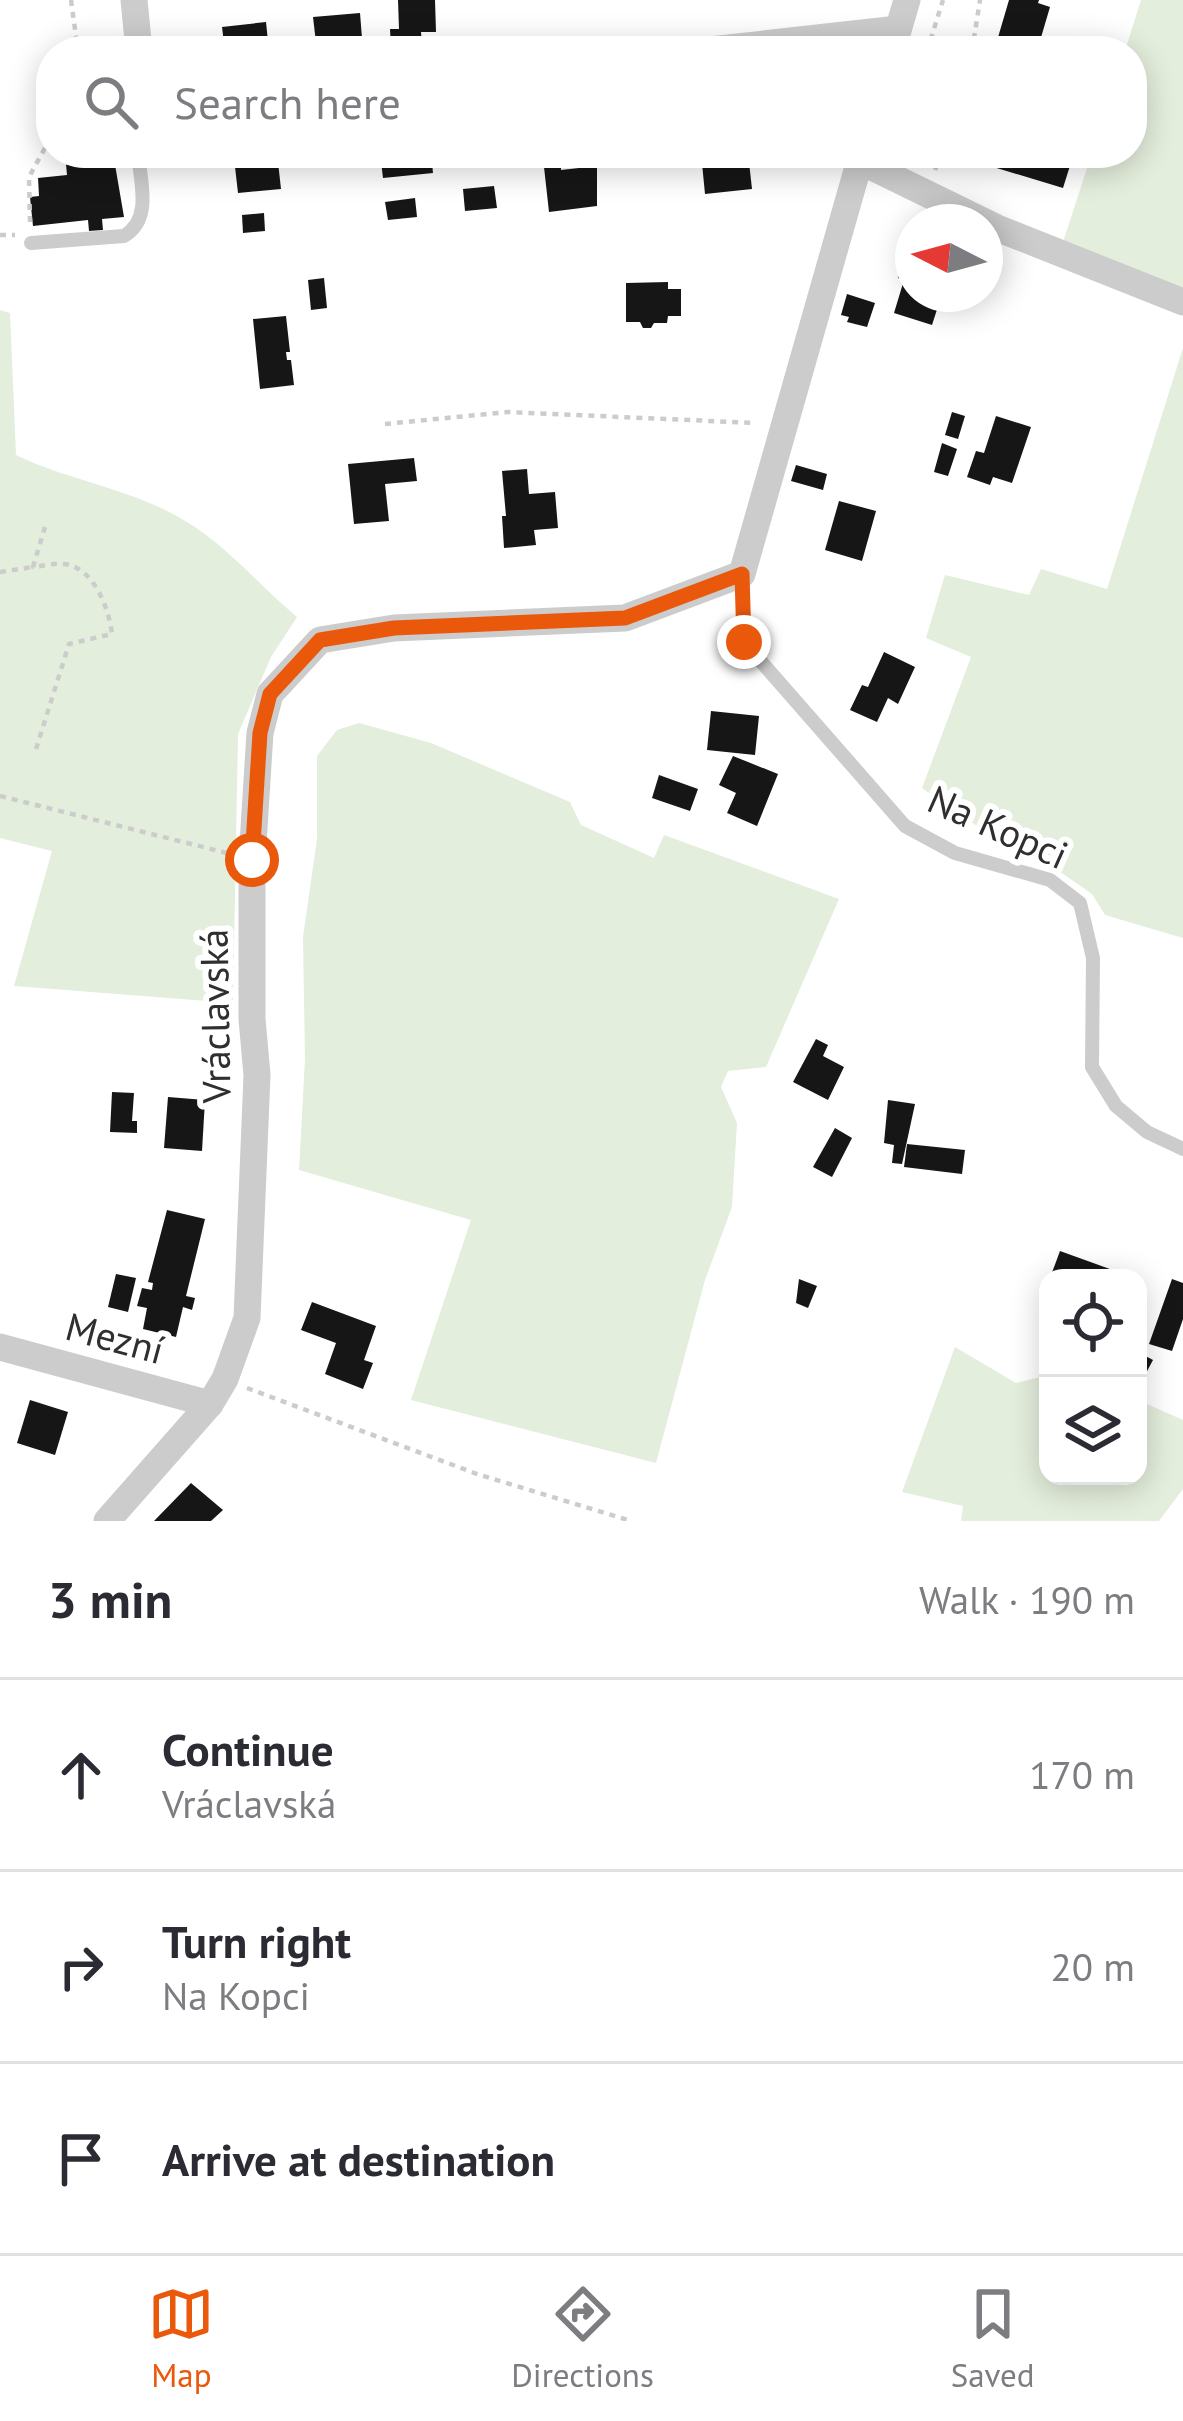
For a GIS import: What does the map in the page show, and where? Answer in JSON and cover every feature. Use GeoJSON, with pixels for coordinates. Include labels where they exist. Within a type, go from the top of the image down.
{"type":"FeatureCollection","features":[{"type":"Feature","properties":{"kind":"street"},"geometry":{"type":"LineString","coordinates":[[134,0],[138,36]]}},
{"type":"Feature","properties":{"kind":"street"},"geometry":{"type":"LineString","coordinates":[[896,36],[907,0]]}},
{"type":"Feature","properties":{"kind":"street"},"geometry":{"type":"LineString","coordinates":[[742,574],[858,168]]}},
{"type":"Feature","properties":{"kind":"street"},"geometry":{"type":"LineString","coordinates":[[882,168],[997,228],[1183,302]]}},
{"type":"Feature","properties":{"kind":"street","name":"Vráclavská"},"geometry":{"type":"LineString","coordinates":[[107,1521],[210,1404],[225,1379],[247,1318],[257,1075],[252,1019],[252,860],[260,733],[270,694],[320,640],[394,628],[625,618],[742,574]]}},
{"type":"Feature","properties":{"kind":"street","name":"Mezní"},"geometry":{"type":"LineString","coordinates":[[0,1347],[210,1404]]}},
{"type":"Feature","properties":{"kind":"lane"},"geometry":{"type":"LineString","coordinates":[[31,243],[124,236],[132,231],[142,211],[139,168]]}},
{"type":"Feature","properties":{"kind":"lane","name":"Na Kopci"},"geometry":{"type":"LineString","coordinates":[[742,574],[744,642],[905,826],[955,853],[1050,880],[1080,904],[1093,958],[1092,1067],[1115,1106],[1147,1132],[1183,1149]]}},
{"type":"Feature","properties":{"kind":"path"},"geometry":{"type":"LineString","coordinates":[[71,0],[76,36]]}},
{"type":"Feature","properties":{"kind":"path"},"geometry":{"type":"LineString","coordinates":[[932,36],[943,0]]}},
{"type":"Feature","properties":{"kind":"path"},"geometry":{"type":"LineString","coordinates":[[974,36],[980,0]]}},
{"type":"Feature","properties":{"kind":"path"},"geometry":{"type":"LineString","coordinates":[[0,235],[31,235],[29,177],[36,164]]}},
{"type":"Feature","properties":{"kind":"path"},"geometry":{"type":"LineString","coordinates":[[385,424],[508,412],[786,424]]}},
{"type":"Feature","properties":{"kind":"path"},"geometry":{"type":"LineString","coordinates":[[33,567],[45,527]]}},
{"type":"Feature","properties":{"kind":"path"},"geometry":{"type":"LineString","coordinates":[[0,572],[67,564],[86,574],[109,611],[112,634],[69,644],[36,749]]}},
{"type":"Feature","properties":{"kind":"path"},"geometry":{"type":"LineString","coordinates":[[2,798],[252,860]]}},
{"type":"Feature","properties":{"kind":"path"},"geometry":{"type":"LineString","coordinates":[[225,1379],[477,1474],[631,1521]]}},
{"type":"Feature","properties":{"kind":"green space"},"geometry":{"type":"Polygon","coordinates":[[[1141,0],[1183,0],[1183,301],[1061,248],[1087,168],[1147,168],[1147,36],[1130,36],[1141,0]]]}},
{"type":"Feature","properties":{"kind":"green space"},"geometry":{"type":"Polygon","coordinates":[[[0,310],[10,313],[16,455],[136,498],[193,525],[297,617],[271,657],[238,734],[233,1003],[14,986],[52,851],[0,838],[0,310]]]}},
{"type":"Feature","properties":{"kind":"green space"},"geometry":{"type":"Polygon","coordinates":[[[1183,348],[1183,938],[1105,915],[1092,894],[1033,853],[1031,837],[993,837],[922,788],[971,657],[926,638],[945,575],[1029,595],[1041,569],[1107,589],[1183,348]]]}},
{"type":"Feature","properties":{"kind":"green space"},"geometry":{"type":"Polygon","coordinates":[[[359,723],[431,743],[570,802],[581,825],[654,858],[664,835],[839,899],[766,1067],[728,1071],[721,1087],[737,1123],[732,1207],[705,1280],[656,1463],[411,1400],[471,1220],[299,1170],[305,1059],[303,937],[317,839],[317,756],[337,730],[359,723]]]}},
{"type":"Feature","properties":{"kind":"green space"},"geometry":{"type":"Polygon","coordinates":[[[955,1347],[1016,1383],[1039,1377],[1039,1485],[1147,1485],[1147,1404],[1183,1420],[1183,1489],[1159,1521],[961,1521],[963,1506],[902,1492],[955,1347]]]}},
{"type":"Feature","properties":{"kind":"building"},"geometry":{"type":"Polygon","coordinates":[[[398,0],[435,0],[436,32],[390,36],[390,29],[399,29],[398,0]]]}},
{"type":"Feature","properties":{"kind":"building"},"geometry":{"type":"Polygon","coordinates":[[[1009,0],[1039,0],[1050,7],[1041,36],[998,36],[1009,0]]]}},
{"type":"Feature","properties":{"kind":"building"},"geometry":{"type":"Polygon","coordinates":[[[360,13],[362,36],[315,36],[313,17],[360,13]]]}},
{"type":"Feature","properties":{"kind":"building"},"geometry":{"type":"Polygon","coordinates":[[[266,22],[267,36],[223,36],[222,27],[266,22]]]}},
{"type":"Feature","properties":{"kind":"building"},"geometry":{"type":"Polygon","coordinates":[[[66,168],[116,168],[124,217],[102,219],[103,230],[89,231],[88,220],[33,226],[30,197],[39,196],[38,178],[67,175],[66,168]]]}},
{"type":"Feature","properties":{"kind":"building"},"geometry":{"type":"Polygon","coordinates":[[[235,168],[279,168],[281,189],[238,193],[235,168]]]}},
{"type":"Feature","properties":{"kind":"building"},"geometry":{"type":"Polygon","coordinates":[[[382,168],[432,168],[433,173],[383,178],[382,168]]]}},
{"type":"Feature","properties":{"kind":"building"},"geometry":{"type":"Polygon","coordinates":[[[544,168],[597,168],[597,206],[549,212],[544,168]]]}},
{"type":"Feature","properties":{"kind":"building"},"geometry":{"type":"Polygon","coordinates":[[[702,168],[750,168],[752,189],[705,194],[702,168]]]}},
{"type":"Feature","properties":{"kind":"building"},"geometry":{"type":"Polygon","coordinates":[[[997,168],[1069,168],[1063,188],[997,168]]]}},
{"type":"Feature","properties":{"kind":"building"},"geometry":{"type":"Polygon","coordinates":[[[494,186],[497,208],[465,211],[463,189],[494,186]]]}},
{"type":"Feature","properties":{"kind":"building"},"geometry":{"type":"Polygon","coordinates":[[[415,198],[417,217],[388,220],[385,202],[415,198]]]}},
{"type":"Feature","properties":{"kind":"building"},"geometry":{"type":"Polygon","coordinates":[[[264,213],[265,231],[243,233],[242,215],[264,213]]]}},
{"type":"Feature","properties":{"kind":"building"},"geometry":{"type":"Polygon","coordinates":[[[324,278],[327,308],[311,310],[308,280],[324,278]]]}},
{"type":"Feature","properties":{"kind":"building"},"geometry":{"type":"Polygon","coordinates":[[[668,282],[668,289],[681,289],[681,316],[668,316],[667,323],[654,323],[651,328],[626,322],[626,283],[668,282]]]}},
{"type":"Feature","properties":{"kind":"building"},"geometry":{"type":"Polygon","coordinates":[[[847,294],[875,303],[867,327],[847,322],[849,317],[841,315],[847,294]]]}},
{"type":"Feature","properties":{"kind":"building"},"geometry":{"type":"Polygon","coordinates":[[[895,310],[936,312],[932,325],[895,310]]]}},
{"type":"Feature","properties":{"kind":"building"},"geometry":{"type":"Polygon","coordinates":[[[286,316],[290,352],[286,352],[294,385],[260,389],[253,319],[286,316]]]}},
{"type":"Feature","properties":{"kind":"building"},"geometry":{"type":"Polygon","coordinates":[[[952,412],[965,416],[958,439],[945,435],[952,412]]]}},
{"type":"Feature","properties":{"kind":"building"},"geometry":{"type":"Polygon","coordinates":[[[996,416],[1031,427],[1012,483],[993,477],[990,485],[967,477],[976,451],[984,453],[996,416]]]}},
{"type":"Feature","properties":{"kind":"building"},"geometry":{"type":"Polygon","coordinates":[[[942,443],[957,449],[948,476],[934,472],[942,443]]]}},
{"type":"Feature","properties":{"kind":"building"},"geometry":{"type":"Polygon","coordinates":[[[414,458],[417,481],[385,484],[389,521],[354,524],[348,464],[414,458]]]}},
{"type":"Feature","properties":{"kind":"building"},"geometry":{"type":"Polygon","coordinates":[[[796,465],[827,474],[823,490],[791,481],[796,465]]]}},
{"type":"Feature","properties":{"kind":"building"},"geometry":{"type":"Polygon","coordinates":[[[527,469],[529,494],[555,492],[558,528],[534,530],[536,545],[504,548],[502,471],[527,469]]]}},
{"type":"Feature","properties":{"kind":"building"},"geometry":{"type":"Polygon","coordinates":[[[839,501],[876,511],[862,561],[825,550],[839,501]]]}},
{"type":"Feature","properties":{"kind":"building"},"geometry":{"type":"Polygon","coordinates":[[[884,652],[915,667],[898,704],[888,698],[877,722],[850,710],[862,685],[868,687],[884,652]]]}},
{"type":"Feature","properties":{"kind":"building"},"geometry":{"type":"Polygon","coordinates":[[[711,711],[759,716],[755,755],[707,750],[711,711]]]}},
{"type":"Feature","properties":{"kind":"building"},"geometry":{"type":"Polygon","coordinates":[[[733,756],[778,774],[757,826],[727,813],[736,793],[719,785],[733,756]]]}},
{"type":"Feature","properties":{"kind":"building"},"geometry":{"type":"Polygon","coordinates":[[[659,775],[698,789],[690,811],[652,798],[659,775]]]}},
{"type":"Feature","properties":{"kind":"building"},"geometry":{"type":"Polygon","coordinates":[[[816,1039],[828,1045],[823,1056],[844,1067],[828,1100],[793,1082],[816,1039]]]}},
{"type":"Feature","properties":{"kind":"building"},"geometry":{"type":"Polygon","coordinates":[[[112,1092],[134,1093],[132,1121],[137,1121],[137,1133],[110,1132],[112,1092]]]}},
{"type":"Feature","properties":{"kind":"building"},"geometry":{"type":"Polygon","coordinates":[[[168,1097],[205,1100],[202,1151],[164,1148],[168,1097]]]}},
{"type":"Feature","properties":{"kind":"building"},"geometry":{"type":"Polygon","coordinates":[[[888,1100],[915,1104],[902,1164],[892,1163],[894,1145],[884,1143],[888,1100]]]}},
{"type":"Feature","properties":{"kind":"building"},"geometry":{"type":"Polygon","coordinates":[[[835,1128],[852,1138],[832,1177],[813,1167],[835,1128]]]}},
{"type":"Feature","properties":{"kind":"building"},"geometry":{"type":"Polygon","coordinates":[[[907,1144],[965,1150],[962,1174],[904,1167],[907,1144]]]}},
{"type":"Feature","properties":{"kind":"building"},"geometry":{"type":"Polygon","coordinates":[[[167,1210],[205,1219],[186,1296],[195,1298],[192,1310],[183,1307],[176,1337],[143,1329],[147,1308],[137,1306],[142,1288],[152,1290],[153,1283],[148,1282],[167,1210]]]}},
{"type":"Feature","properties":{"kind":"building"},"geometry":{"type":"Polygon","coordinates":[[[1060,1251],[1110,1269],[1053,1269],[1060,1251]]]}},
{"type":"Feature","properties":{"kind":"building"},"geometry":{"type":"Polygon","coordinates":[[[116,1274],[136,1278],[128,1312],[108,1307],[116,1274]]]}},
{"type":"Feature","properties":{"kind":"building"},"geometry":{"type":"Polygon","coordinates":[[[799,1279],[817,1286],[808,1308],[796,1303],[799,1279]]]}},
{"type":"Feature","properties":{"kind":"building"},"geometry":{"type":"Polygon","coordinates":[[[1172,1279],[1183,1283],[1183,1319],[1172,1351],[1149,1344],[1172,1279]]]}},
{"type":"Feature","properties":{"kind":"building"},"geometry":{"type":"Polygon","coordinates":[[[312,1302],[376,1326],[364,1360],[373,1363],[363,1389],[325,1374],[336,1343],[301,1330],[312,1302]]]}},
{"type":"Feature","properties":{"kind":"building"},"geometry":{"type":"Polygon","coordinates":[[[30,1400],[68,1412],[55,1455],[17,1443],[30,1400]]]}},
{"type":"Feature","properties":{"kind":"building"},"geometry":{"type":"Polygon","coordinates":[[[191,1483],[223,1510],[211,1521],[154,1521],[191,1483]]]}},
{"type":"Feature","properties":{"kind":"route"},"geometry":{"type":"LineString","coordinates":[[252,860],[260,733],[270,694],[320,640],[394,628],[625,618],[742,574],[744,642]]}}]}
